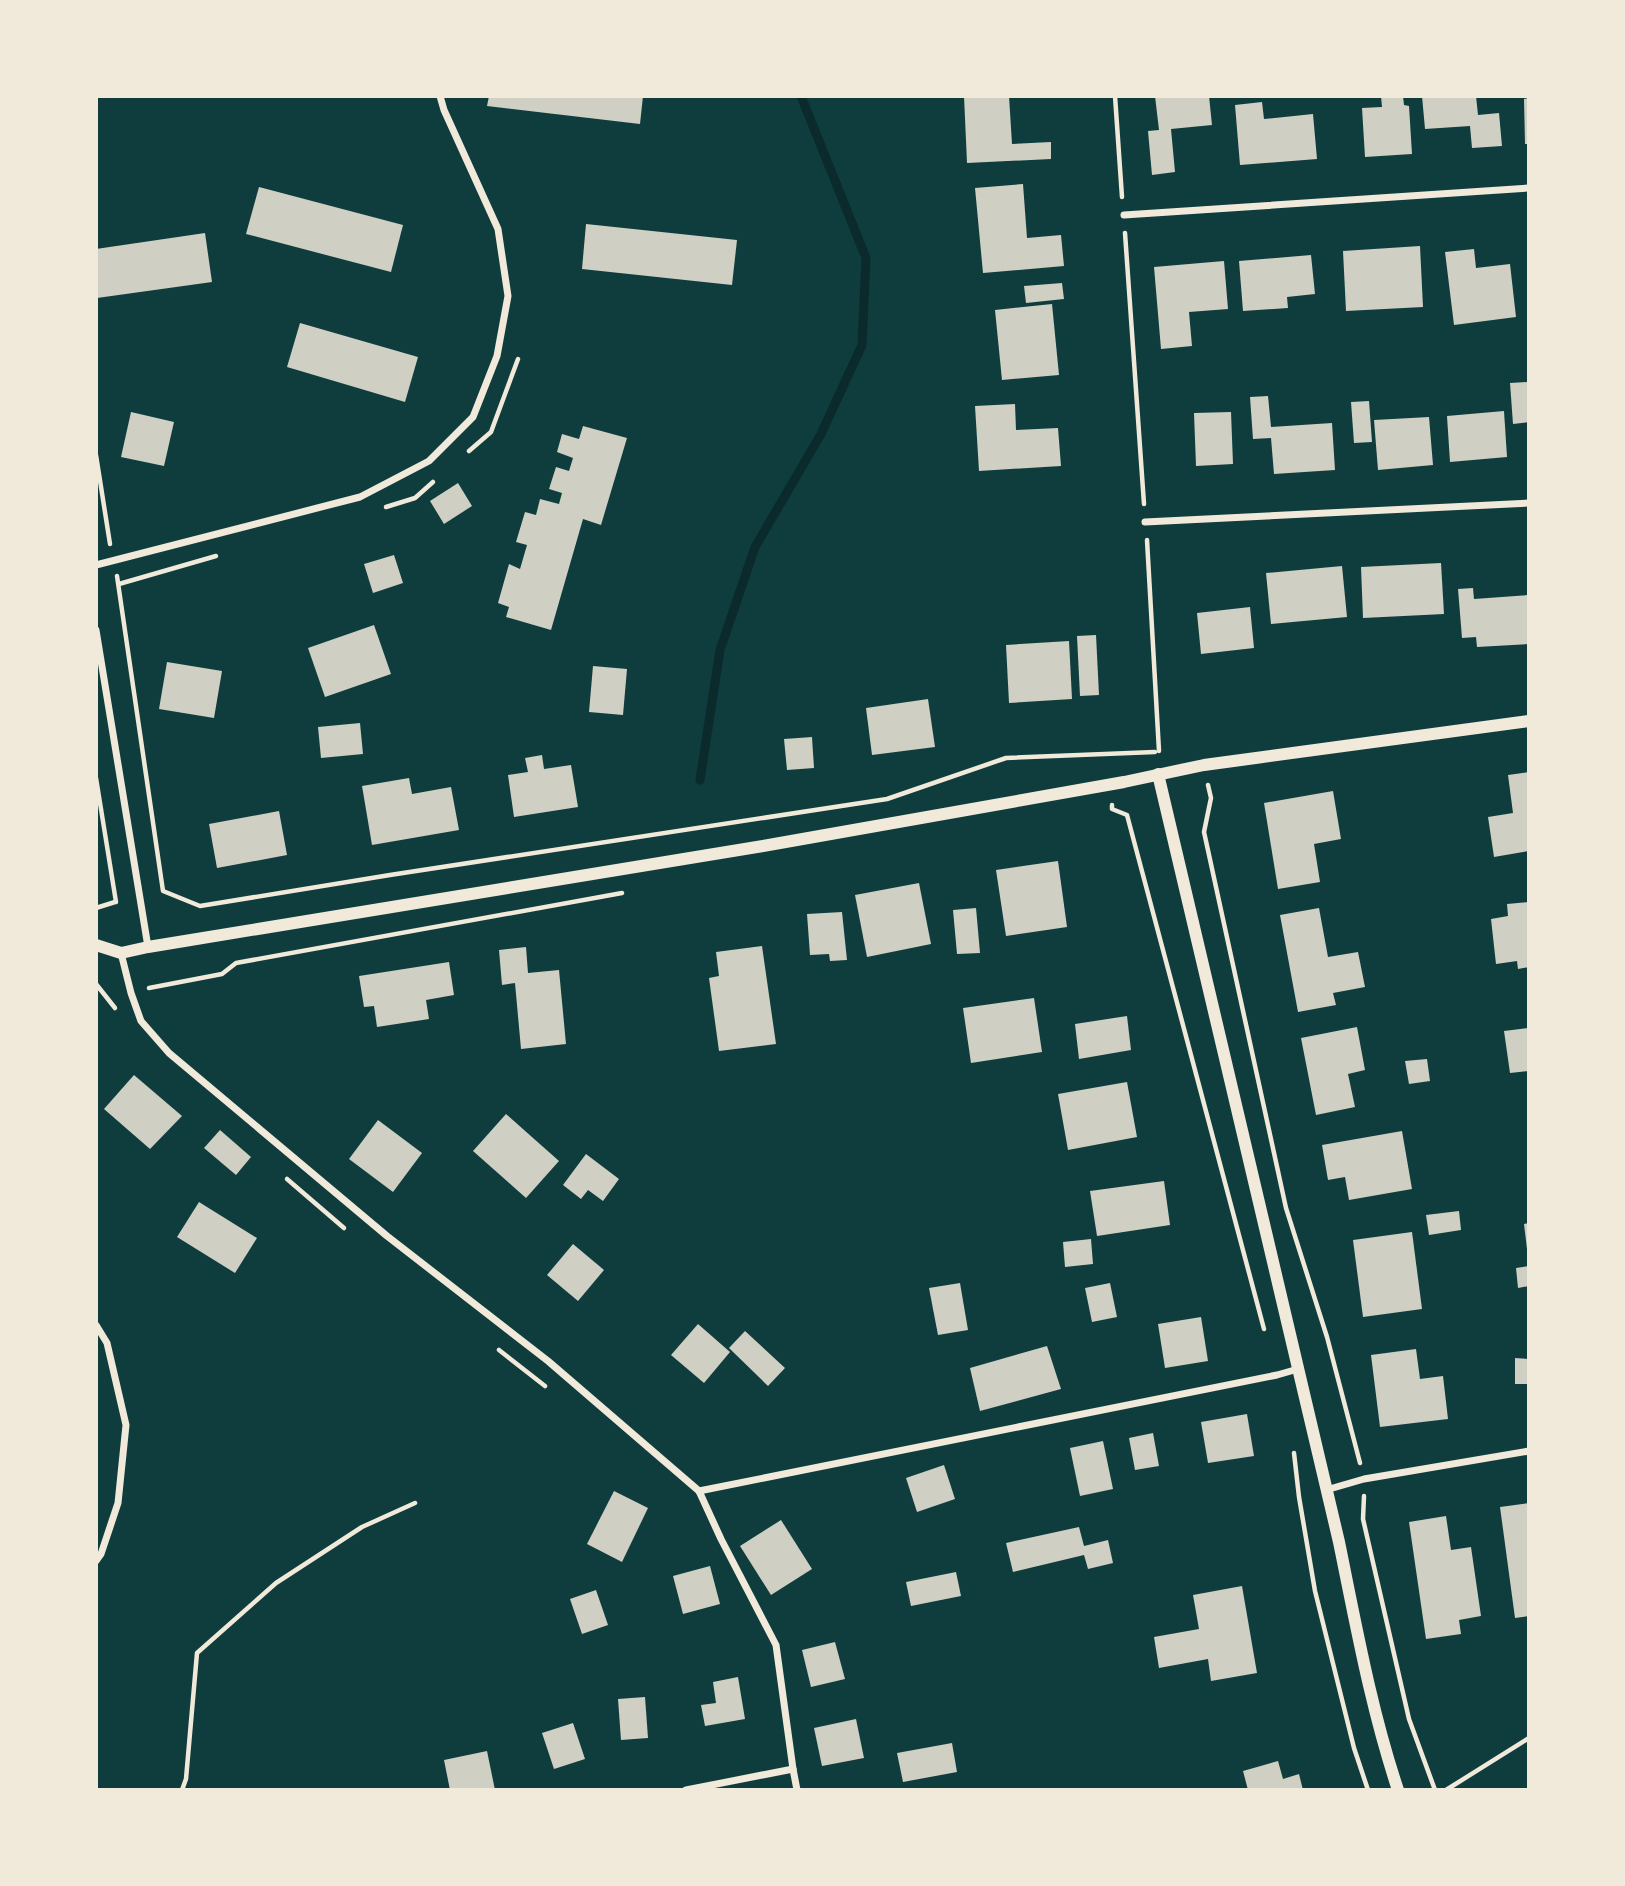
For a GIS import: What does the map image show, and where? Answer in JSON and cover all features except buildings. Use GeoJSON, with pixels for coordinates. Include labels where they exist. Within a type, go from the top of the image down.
{"type":"FeatureCollection","features":[{"type":"Feature","properties":{"kind":"street"},"geometry":{"type":"LineString","coordinates":[[96,565],[360,497],[429,461],[473,417],[497,356],[508,296],[498,229],[440,96]]}},
{"type":"Feature","properties":{"kind":"street"},"geometry":{"type":"LineString","coordinates":[[1124,215],[1529,188]]}},
{"type":"Feature","properties":{"kind":"street"},"geometry":{"type":"LineString","coordinates":[[1146,522],[1529,503]]}},
{"type":"Feature","properties":{"kind":"street"},"geometry":{"type":"LineString","coordinates":[[96,630],[148,947]]}},
{"type":"Feature","properties":{"kind":"street"},"geometry":{"type":"LineString","coordinates":[[96,945],[121,953],[749,848],[1109,785],[1204,765],[1529,720]]}},
{"type":"Feature","properties":{"kind":"street"},"geometry":{"type":"LineString","coordinates":[[1158,774],[1339,1542],[1362,1655],[1398,1790]]}},
{"type":"Feature","properties":{"kind":"street"},"geometry":{"type":"LineString","coordinates":[[121,953],[131,993],[142,1021],[169,1053],[387,1236],[548,1361],[699,1491],[776,1645],[797,1790]]}},
{"type":"Feature","properties":{"kind":"street"},"geometry":{"type":"LineString","coordinates":[[96,1325],[107,1343],[126,1425],[118,1503],[101,1554],[96,1561]]}},
{"type":"Feature","properties":{"kind":"street"},"geometry":{"type":"LineString","coordinates":[[699,1491],[1298,1369]]}},
{"type":"Feature","properties":{"kind":"street"},"geometry":{"type":"LineString","coordinates":[[1325,1490],[1364,1479],[1529,1451]]}},
{"type":"Feature","properties":{"kind":"street"},"geometry":{"type":"LineString","coordinates":[[686,1790],[793,1769]]}},
{"type":"Feature","properties":{"kind":"path"},"geometry":{"type":"LineString","coordinates":[[96,455],[119,584],[163,891],[200,906],[887,799],[1006,758],[1159,751],[1146,522],[1115,96]]}},
{"type":"Feature","properties":{"kind":"path"},"geometry":{"type":"LineString","coordinates":[[462,456],[491,432],[519,352]]}},
{"type":"Feature","properties":{"kind":"path"},"geometry":{"type":"LineString","coordinates":[[375,510],[415,498],[434,481]]}},
{"type":"Feature","properties":{"kind":"path"},"geometry":{"type":"LineString","coordinates":[[119,584],[221,554]]}},
{"type":"Feature","properties":{"kind":"path"},"geometry":{"type":"LineString","coordinates":[[1105,754],[1112,809]]}},
{"type":"Feature","properties":{"kind":"path"},"geometry":{"type":"LineString","coordinates":[[1204,765],[1211,797],[1204,832],[1286,1208],[1327,1337],[1364,1479],[1363,1519],[1409,1719],[1435,1790]]}},
{"type":"Feature","properties":{"kind":"path"},"geometry":{"type":"LineString","coordinates":[[96,778],[116,902]]}},
{"type":"Feature","properties":{"kind":"path"},"geometry":{"type":"LineString","coordinates":[[1103,810],[1112,809],[1127,816],[1266,1336]]}},
{"type":"Feature","properties":{"kind":"path"},"geometry":{"type":"LineString","coordinates":[[104,994],[131,993],[222,974],[236,962],[626,892]]}},
{"type":"Feature","properties":{"kind":"path"},"geometry":{"type":"LineString","coordinates":[[1293,1452],[1315,1591],[1354,1748],[1368,1790]]}},
{"type":"Feature","properties":{"kind":"path"},"geometry":{"type":"LineString","coordinates":[[182,1790],[186,1779],[197,1653],[276,1583],[362,1527],[415,1503]]}},
{"type":"Feature","properties":{"kind":"path"},"geometry":{"type":"LineString","coordinates":[[1446,1790],[1529,1738]]}},
{"type":"Feature","properties":{"kind":"waterway"},"geometry":{"type":"LineString","coordinates":[[700,780],[720,650],[755,547],[821,434],[862,345],[866,258],[801,96]]}}]}
